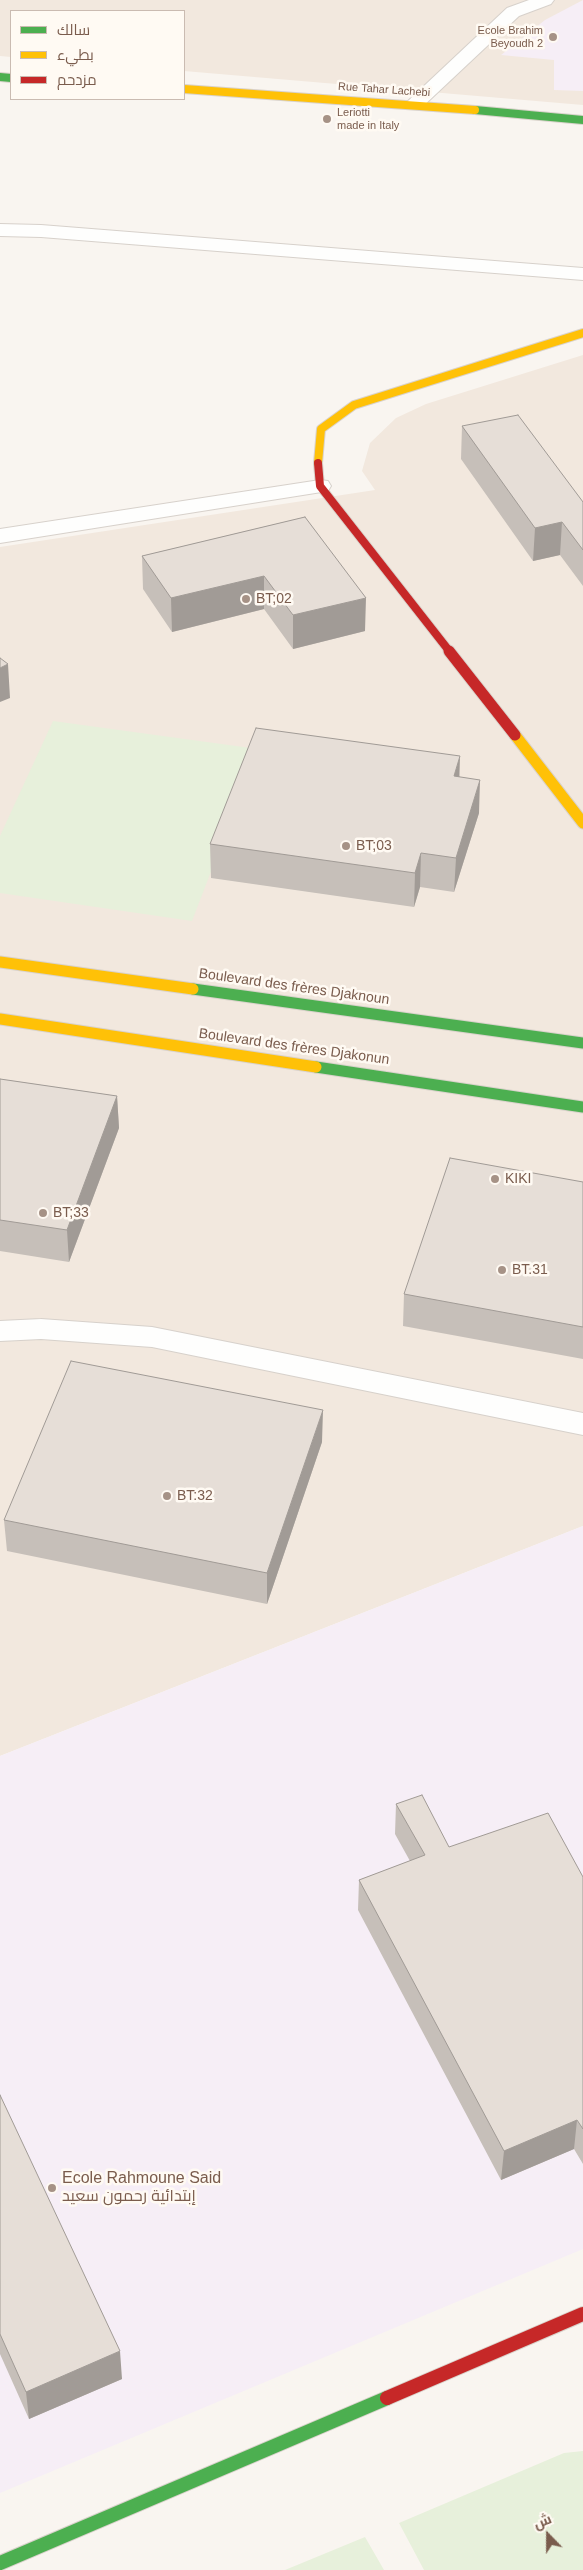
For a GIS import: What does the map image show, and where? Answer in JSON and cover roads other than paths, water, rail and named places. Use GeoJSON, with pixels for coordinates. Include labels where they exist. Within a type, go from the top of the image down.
{"type":"FeatureCollection","features":[{"type":"Feature","properties":{"kind":"street"},"geometry":{"type":"LineString","coordinates":[[414,104],[508,6],[546,0]]}},
{"type":"Feature","properties":{"kind":"street","name":"Rue Tahar Lachebi"},"geometry":{"type":"LineString","coordinates":[[185,89],[414,104],[583,120]]}},
{"type":"Feature","properties":{"kind":"street"},"geometry":{"type":"LineString","coordinates":[[0,230],[41,231],[583,274]]}},
{"type":"Feature","properties":{"kind":"street"},"geometry":{"type":"LineString","coordinates":[[583,333],[354,405],[321,429],[318,461],[320,486],[583,823]]}},
{"type":"Feature","properties":{"kind":"street"},"geometry":{"type":"LineString","coordinates":[[0,536],[320,486]]}},
{"type":"Feature","properties":{"kind":"street","name":"Boulevard des frères Djaknoun"},"geometry":{"type":"LineString","coordinates":[[0,962],[583,1043]]}},
{"type":"Feature","properties":{"kind":"street","name":"Boulevard des frères Djakonun"},"geometry":{"type":"LineString","coordinates":[[0,1019],[583,1107]]}},
{"type":"Feature","properties":{"kind":"street"},"geometry":{"type":"LineString","coordinates":[[0,1331],[42,1329],[152,1337],[583,1424]]}},
{"type":"Feature","properties":{"kind":"street"},"geometry":{"type":"LineString","coordinates":[[0,2563],[583,2314]]}},
{"type":"Feature","properties":{"kind":"place","name":"Ecole Brahim Beyoudh 2"},"geometry":{"type":"Point","coordinates":[553,37]}},
{"type":"Feature","properties":{"kind":"place","name":"Leriotti made in Italy"},"geometry":{"type":"Point","coordinates":[327,119]}},
{"type":"Feature","properties":{"kind":"place","name":"BT;02"},"geometry":{"type":"Point","coordinates":[246,599]}},
{"type":"Feature","properties":{"kind":"place","name":"BT;03"},"geometry":{"type":"Point","coordinates":[346,846]}},
{"type":"Feature","properties":{"kind":"place","name":"KIKI"},"geometry":{"type":"Point","coordinates":[495,1179]}},
{"type":"Feature","properties":{"kind":"place","name":"BT;33"},"geometry":{"type":"Point","coordinates":[43,1213]}},
{"type":"Feature","properties":{"kind":"place","name":"BT.31"},"geometry":{"type":"Point","coordinates":[502,1270]}},
{"type":"Feature","properties":{"kind":"place","name":"BT:32"},"geometry":{"type":"Point","coordinates":[167,1496]}},
{"type":"Feature","properties":{"kind":"place","name":"Ecole Rahmoune Said إبتدائية رحمون سعيد"},"geometry":{"type":"Point","coordinates":[52,2188]}}]}
